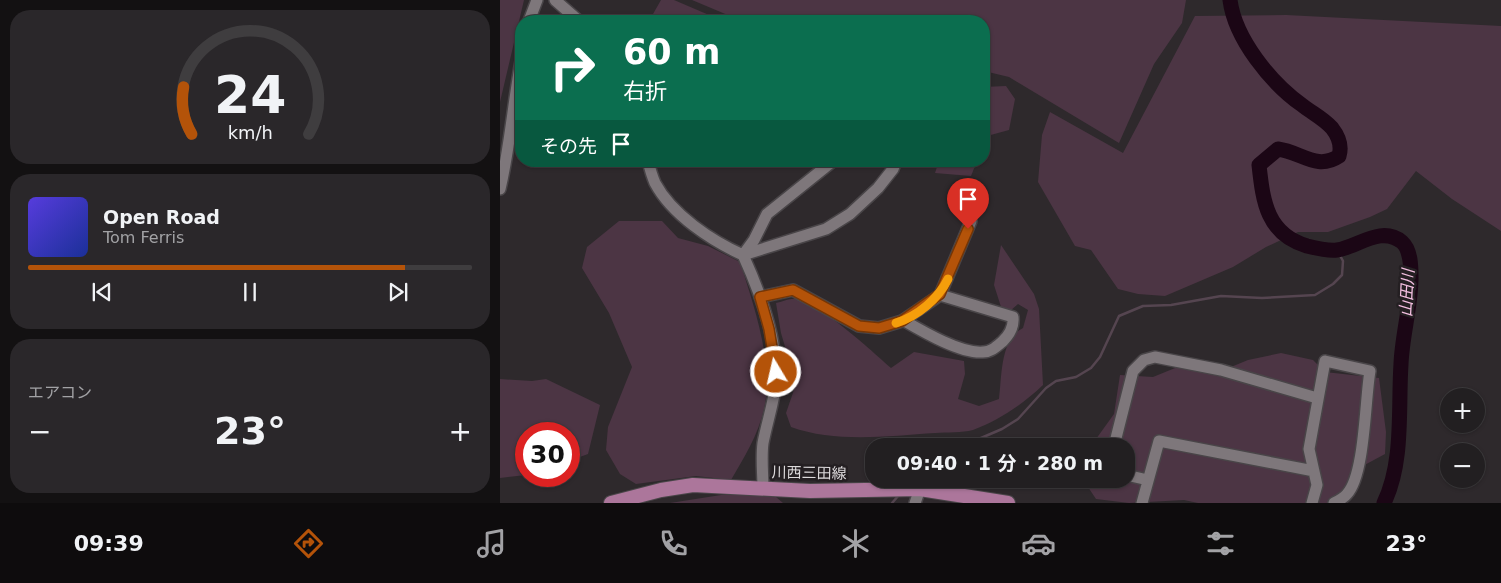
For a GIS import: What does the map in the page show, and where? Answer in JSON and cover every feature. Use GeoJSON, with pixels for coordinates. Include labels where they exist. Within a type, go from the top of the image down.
{"type":"FeatureCollection","features":[{"type":"Feature","properties":{"kind":"main road","name":"川西三田線"},"geometry":{"type":"LineString","coordinates":[[611,503],[661,490],[694,485],[810,491],[909,489],[1008,503]]}},
{"type":"Feature","properties":{"kind":"street"},"geometry":{"type":"LineString","coordinates":[[531,15],[536,0]]}},
{"type":"Feature","properties":{"kind":"street"},"geometry":{"type":"LineString","coordinates":[[555,0],[571,15]]}},
{"type":"Feature","properties":{"kind":"street"},"geometry":{"type":"LineString","coordinates":[[500,189],[506,162],[515,92]]}},
{"type":"Feature","properties":{"kind":"street"},"geometry":{"type":"LineString","coordinates":[[650,167],[656,184],[682,215],[731,250],[744,256],[826,230],[850,214],[878,188],[894,167]]}},
{"type":"Feature","properties":{"kind":"street"},"geometry":{"type":"LineString","coordinates":[[744,256],[767,214],[826,167]]}},
{"type":"Feature","properties":{"kind":"street"},"geometry":{"type":"LineString","coordinates":[[760,297],[793,290],[859,326],[870,329],[903,320],[940,294],[970,221]]}},
{"type":"Feature","properties":{"kind":"street"},"geometry":{"type":"LineString","coordinates":[[744,256],[760,297],[769,329],[776,372],[776,384],[763,444],[763,489]]}},
{"type":"Feature","properties":{"kind":"street"},"geometry":{"type":"LineString","coordinates":[[903,320],[947,343],[982,352],[994,349],[1007,337],[1014,323],[1013,317],[940,294]]}},
{"type":"Feature","properties":{"kind":"street"},"geometry":{"type":"LineString","coordinates":[[1116,438],[1133,371],[1144,360],[1155,357],[1220,370],[1317,398]]}},
{"type":"Feature","properties":{"kind":"street"},"geometry":{"type":"LineString","coordinates":[[1312,503],[1317,485],[1309,449],[1325,361],[1370,371],[1360,453],[1354,483],[1348,494],[1334,503]]}},
{"type":"Feature","properties":{"kind":"street"},"geometry":{"type":"LineString","coordinates":[[1142,503],[1159,441],[1314,471]]}},
{"type":"Feature","properties":{"kind":"street"},"geometry":{"type":"LineString","coordinates":[[1135,477],[1148,480]]}},
{"type":"Feature","properties":{"kind":"street"},"geometry":{"type":"LineString","coordinates":[[909,489],[915,503]]}},
{"type":"Feature","properties":{"kind":"shaded area"},"geometry":{"type":"Polygon","coordinates":[[[500,0],[524,0],[520,15],[515,15],[515,38],[500,102],[500,0]]]}},
{"type":"Feature","properties":{"kind":"shaded area"},"geometry":{"type":"Polygon","coordinates":[[[661,0],[674,0],[709,15],[652,15],[661,0]]]}},
{"type":"Feature","properties":{"kind":"shaded area"},"geometry":{"type":"Polygon","coordinates":[[[692,0],[1186,0],[1182,23],[1154,64],[1119,143],[1009,77],[990,72],[990,15],[728,15],[692,0]]]}},
{"type":"Feature","properties":{"kind":"shaded area"},"geometry":{"type":"Polygon","coordinates":[[[1286,15],[1501,26],[1501,231],[1452,199],[1416,171],[1387,209],[1370,217],[1328,232],[1298,232],[1266,247],[1233,267],[1165,296],[1138,294],[1118,289],[1091,250],[1075,246],[1038,182],[1042,135],[1050,112],[1123,153],[1195,16],[1286,15]]]}},
{"type":"Feature","properties":{"kind":"shaded area"},"geometry":{"type":"Polygon","coordinates":[[[1006,86],[1015,99],[1009,130],[990,135],[990,87],[1006,86]]]}},
{"type":"Feature","properties":{"kind":"shaded area"},"geometry":{"type":"Polygon","coordinates":[[[937,167],[975,167],[971,176],[935,173],[937,167]]]}},
{"type":"Feature","properties":{"kind":"shaded area"},"geometry":{"type":"Polygon","coordinates":[[[619,221],[662,221],[678,238],[708,246],[740,262],[751,295],[760,332],[764,351],[767,387],[760,424],[731,480],[696,476],[636,484],[620,474],[606,450],[608,427],[632,367],[609,313],[582,268],[587,247],[619,221]]]}},
{"type":"Feature","properties":{"kind":"shaded area"},"geometry":{"type":"Polygon","coordinates":[[[1001,245],[1034,294],[1039,309],[1043,385],[1035,392],[1002,416],[969,431],[881,437],[844,437],[808,432],[791,427],[786,413],[796,384],[781,333],[776,303],[791,299],[806,302],[832,318],[891,368],[914,352],[964,361],[965,374],[958,399],[979,406],[999,399],[1006,349],[1015,333],[1023,328],[1028,310],[1018,304],[1010,311],[1002,310],[994,285],[1001,245]]]}},
{"type":"Feature","properties":{"kind":"shaded area"},"geometry":{"type":"Polygon","coordinates":[[[1281,353],[1313,360],[1325,372],[1379,378],[1386,432],[1385,454],[1359,468],[1348,503],[1198,503],[1184,500],[1129,503],[1096,499],[1089,488],[1135,488],[1135,438],[1097,438],[1114,414],[1120,375],[1153,377],[1180,366],[1231,367],[1248,360],[1281,353]]]}},
{"type":"Feature","properties":{"kind":"shaded area"},"geometry":{"type":"Polygon","coordinates":[[[500,379],[532,381],[546,379],[600,405],[588,454],[580,457],[580,422],[515,422],[515,476],[500,478],[500,379]]]}},
{"type":"Feature","properties":{"kind":"shaded area"},"geometry":{"type":"Polygon","coordinates":[[[758,493],[776,497],[783,503],[670,503],[721,495],[758,493]]]}},
{"type":"Feature","properties":{"kind":"waterway","name":"山田川"},"geometry":{"type":"LineString","coordinates":[[1230,0],[1239,30],[1256,59],[1290,96],[1329,124],[1339,142],[1339,156],[1331,160],[1316,161],[1278,149],[1259,165],[1265,204],[1275,225],[1294,241],[1314,248],[1337,250],[1369,238],[1386,236],[1394,237],[1402,242],[1409,254],[1411,289],[1402,353],[1399,435],[1395,470],[1384,503]]}},
{"type":"Feature","properties":{"kind":"waterway"},"geometry":{"type":"LineString","coordinates":[[981,438],[1002,429],[1018,419],[1046,388],[1056,381],[1076,377],[1091,368],[1100,357],[1119,316],[1143,306],[1171,305],[1221,296],[1262,298],[1315,295],[1333,284],[1342,275],[1343,261],[1337,250]]}},
{"type":"Feature","properties":{"kind":"waterway"},"geometry":{"type":"LineString","coordinates":[[892,503],[899,495]]}},
{"type":"Feature","properties":{"kind":"slow traffic"},"geometry":{"type":"LineString","coordinates":[[896,323],[915,313],[940,294],[948,279]]}},
{"type":"Feature","properties":{"kind":"route"},"geometry":{"type":"LineString","coordinates":[[776,372],[769,329],[760,297],[793,290],[812,298],[859,326],[870,329],[902,321],[940,294],[968,229]]}}]}
